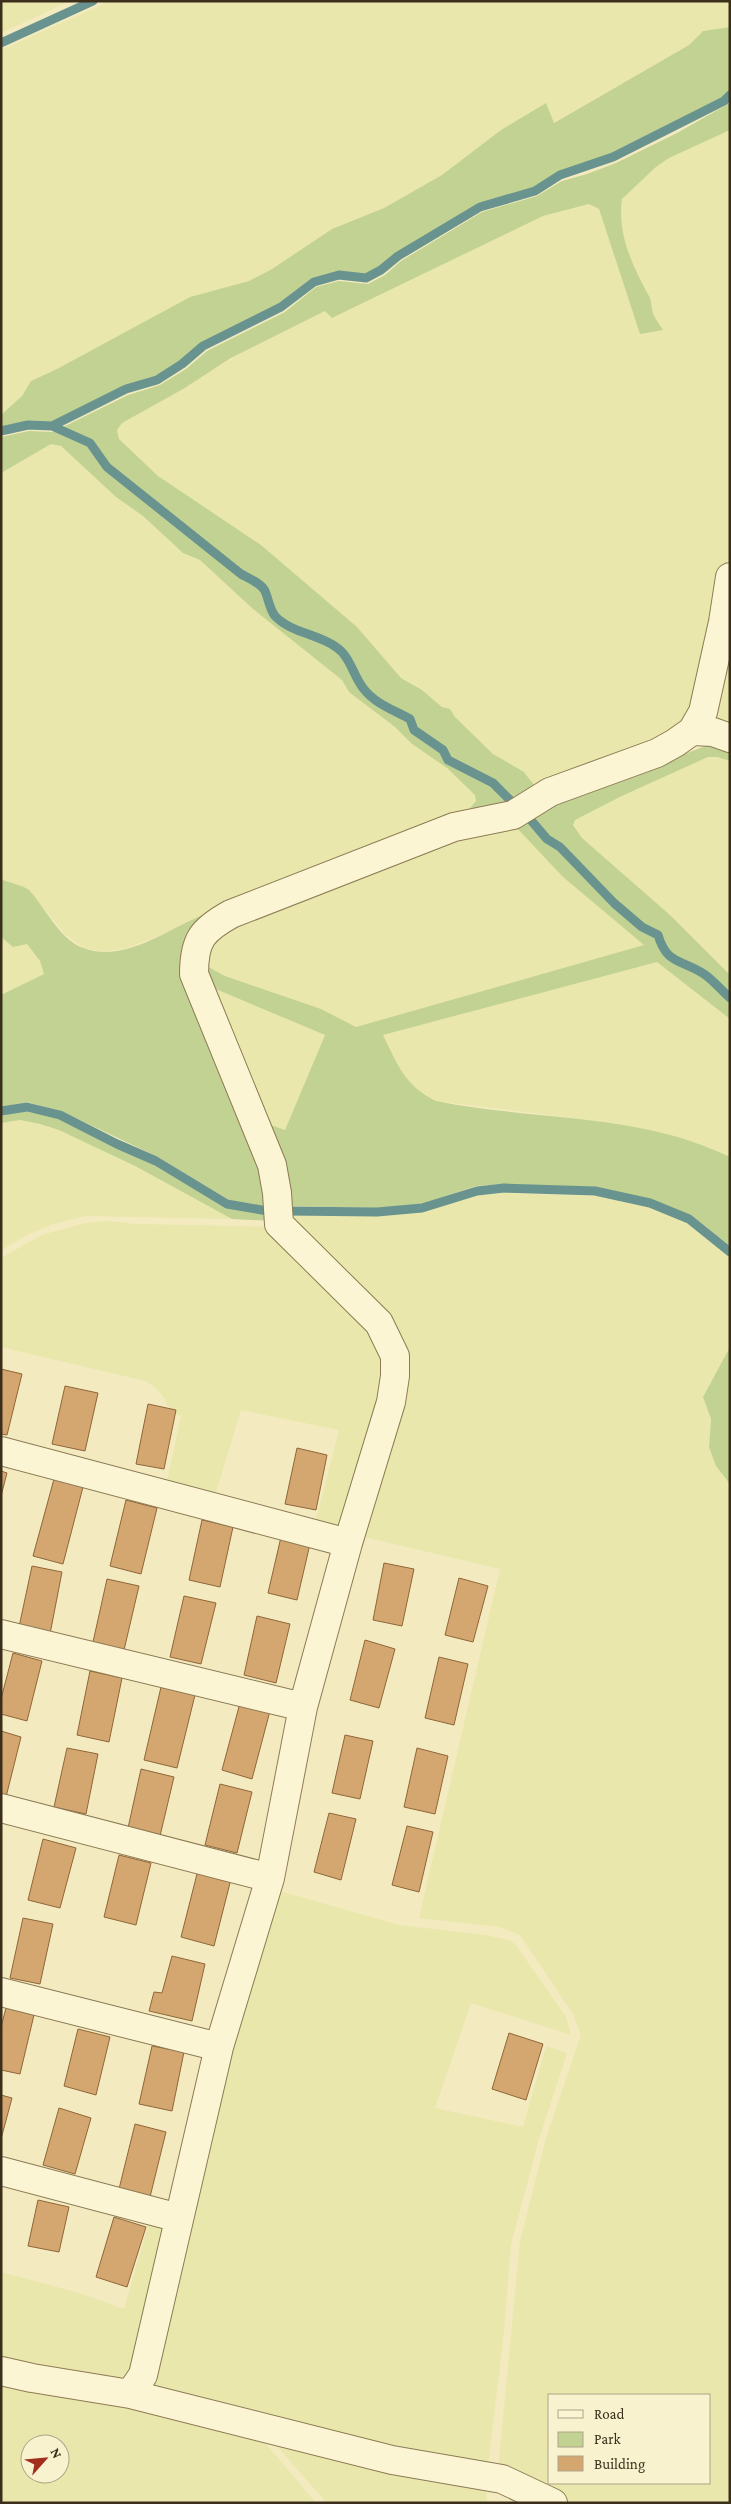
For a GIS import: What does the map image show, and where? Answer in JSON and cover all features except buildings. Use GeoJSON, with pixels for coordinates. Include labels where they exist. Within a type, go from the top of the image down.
{"type":"FeatureCollection","features":[{"type":"Feature","properties":{"kind":"street"},"geometry":{"type":"LineString","coordinates":[[130,2394],[143,2375],[219,2047],[270,1878],[304,1707],[348,1542],[391,1402],[395,1356],[379,1323],[279,1224],[277,1193],[272,1165],[194,974],[194,959],[198,941],[209,927],[231,914],[454,828],[513,815],[550,792],[657,753],[692,731],[703,712],[710,685],[730,578]]}},
{"type":"Feature","properties":{"kind":"street"},"geometry":{"type":"LineString","coordinates":[[692,731],[713,732],[730,738]]}},
{"type":"Feature","properties":{"kind":"street"},"geometry":{"type":"LineString","coordinates":[[1,1451],[348,1542]]}},
{"type":"Feature","properties":{"kind":"street"},"geometry":{"type":"LineString","coordinates":[[1,1634],[304,1707]]}},
{"type":"Feature","properties":{"kind":"street"},"geometry":{"type":"LineString","coordinates":[[1,1808],[270,1878]]}},
{"type":"Feature","properties":{"kind":"street"},"geometry":{"type":"LineString","coordinates":[[1,1992],[219,2047]]}},
{"type":"Feature","properties":{"kind":"street"},"geometry":{"type":"LineString","coordinates":[[1,2172],[179,2218]]}},
{"type":"Feature","properties":{"kind":"street"},"geometry":{"type":"LineString","coordinates":[[1,2371],[130,2394],[392,2460],[502,2479],[553,2503]]}},
{"type":"Feature","properties":{"kind":"shaded area"},"geometry":{"type":"Polygon","coordinates":[[[1,1],[70,1],[1,33],[1,1]]]}},
{"type":"Feature","properties":{"kind":"shaded area"},"geometry":{"type":"Polygon","coordinates":[[[110,1],[730,1],[730,27],[703,31],[689,45],[553,123],[546,103],[501,130],[442,175],[384,208],[332,229],[272,269],[249,281],[190,297],[57,369],[31,381],[22,396],[1,415],[1,50],[110,1]]]}},
{"type":"Feature","properties":{"kind":"shaded area"},"geometry":{"type":"Polygon","coordinates":[[[730,130],[730,549],[689,719],[665,739],[546,785],[534,785],[524,772],[493,754],[455,717],[450,709],[442,707],[422,690],[401,678],[357,627],[261,545],[158,476],[119,439],[117,430],[122,423],[271,336],[326,310],[333,318],[543,216],[589,204],[599,209],[640,334],[662,330],[652,313],[651,300],[641,285],[629,256],[620,226],[622,199],[656,167],[669,158],[730,130]]]}},
{"type":"Feature","properties":{"kind":"shaded area"},"geometry":{"type":"Polygon","coordinates":[[[51,444],[61,446],[116,497],[143,516],[183,553],[200,560],[253,609],[342,680],[349,692],[395,727],[412,744],[447,768],[475,795],[476,801],[473,806],[462,818],[127,948],[105,952],[83,948],[65,934],[27,888],[1,879],[1,473],[51,444]]]}},
{"type":"Feature","properties":{"kind":"shaded area"},"geometry":{"type":"Polygon","coordinates":[[[730,619],[730,732],[711,716],[730,619]]]}},
{"type":"Feature","properties":{"kind":"shaded area"},"geometry":{"type":"Polygon","coordinates":[[[708,757],[717,757],[730,761],[730,975],[670,915],[582,838],[573,825],[575,820],[708,757]]]}},
{"type":"Feature","properties":{"kind":"shaded area"},"geometry":{"type":"Polygon","coordinates":[[[513,824],[563,877],[645,945],[356,1027],[321,1009],[225,976],[199,962],[215,935],[460,835],[513,824]]]}},
{"type":"Feature","properties":{"kind":"shaded area"},"geometry":{"type":"Polygon","coordinates":[[[1,937],[13,947],[27,944],[40,961],[44,974],[1,995],[1,937]]]}},
{"type":"Feature","properties":{"kind":"shaded area"},"geometry":{"type":"Polygon","coordinates":[[[657,962],[730,1019],[730,1157],[709,1147],[684,1139],[612,1123],[435,1101],[411,1085],[402,1075],[383,1035],[657,962]]]}},
{"type":"Feature","properties":{"kind":"shaded area"},"geometry":{"type":"Polygon","coordinates":[[[206,985],[325,1035],[285,1130],[265,1123],[206,985]]]}},
{"type":"Feature","properties":{"kind":"shaded area"},"geometry":{"type":"Polygon","coordinates":[[[20,1120],[59,1130],[119,1158],[232,1219],[86,1216],[53,1224],[27,1235],[1,1250],[1,1123],[20,1120]]]}},
{"type":"Feature","properties":{"kind":"shaded area"},"geometry":{"type":"Polygon","coordinates":[[[504,1193],[595,1196],[648,1207],[686,1223],[730,1258],[730,1347],[703,1397],[711,1419],[709,1447],[730,1484],[730,2503],[573,2503],[498,2470],[520,2241],[546,2138],[581,2035],[573,2014],[520,1935],[500,1927],[419,1918],[500,1569],[360,1536],[404,1372],[287,1215],[378,1216],[423,1212],[478,1195],[504,1193]]]}},
{"type":"Feature","properties":{"kind":"shaded area"},"geometry":{"type":"Polygon","coordinates":[[[108,1221],[137,1224],[276,1227],[376,1328],[386,1376],[342,1531],[314,1527],[339,1430],[241,1410],[214,1499],[166,1487],[181,1416],[169,1410],[165,1399],[156,1388],[145,1381],[1,1347],[1,1258],[42,1235],[86,1223],[108,1221]]]}},
{"type":"Feature","properties":{"kind":"shaded area"},"geometry":{"type":"Polygon","coordinates":[[[273,1889],[399,1925],[485,1935],[509,1940],[515,1944],[566,2017],[571,2035],[471,2003],[435,2108],[523,2127],[546,2046],[567,2053],[539,2139],[511,2244],[504,2331],[487,2475],[150,2393],[185,2226],[273,1889]]]}},
{"type":"Feature","properties":{"kind":"shaded area"},"geometry":{"type":"Polygon","coordinates":[[[152,2213],[175,2219],[137,2372],[121,2384],[1,2363],[1,2272],[79,2293],[124,2309],[152,2213]]]}},
{"type":"Feature","properties":{"kind":"shaded area"},"geometry":{"type":"Polygon","coordinates":[[[1,2379],[115,2401],[262,2439],[316,2503],[1,2503],[1,2379]]]}},
{"type":"Feature","properties":{"kind":"shaded area"},"geometry":{"type":"Polygon","coordinates":[[[270,2438],[486,2482],[487,2503],[327,2503],[270,2438]]]}},
{"type":"Feature","properties":{"kind":"green space"},"geometry":{"type":"Polygon","coordinates":[[[730,27],[730,90],[722,98],[612,154],[559,173],[534,188],[479,204],[396,253],[380,268],[366,275],[339,271],[312,279],[280,305],[202,343],[156,377],[125,386],[51,423],[28,422],[1,428],[1,415],[22,396],[31,381],[57,369],[190,297],[249,281],[272,269],[332,229],[384,208],[442,175],[501,130],[546,103],[554,123],[689,45],[703,31],[730,27]]]}},
{"type":"Feature","properties":{"kind":"green space"},"geometry":{"type":"Polygon","coordinates":[[[730,103],[730,130],[669,158],[656,167],[622,199],[621,212],[624,238],[632,263],[650,298],[652,311],[663,330],[640,334],[599,209],[589,204],[543,216],[332,318],[325,311],[231,358],[183,389],[122,423],[117,430],[119,439],[158,476],[261,545],[357,627],[401,678],[422,690],[442,707],[450,709],[455,717],[493,754],[524,772],[534,785],[546,785],[533,794],[462,818],[476,801],[475,795],[447,768],[412,744],[395,727],[349,692],[342,680],[253,609],[200,560],[183,553],[143,516],[116,497],[61,446],[51,444],[1,473],[1,437],[29,431],[53,432],[128,395],[160,385],[186,369],[207,351],[285,312],[316,287],[339,281],[368,284],[385,275],[401,261],[482,212],[537,196],[562,181],[616,163],[677,133],[730,103]]]}},
{"type":"Feature","properties":{"kind":"green space"},"geometry":{"type":"Polygon","coordinates":[[[711,744],[730,747],[730,761],[717,757],[708,757],[622,796],[575,820],[573,825],[582,838],[670,915],[730,975],[730,993],[706,971],[674,955],[669,950],[661,932],[644,924],[616,900],[563,844],[550,836],[532,815],[548,805],[711,744]]]}},
{"type":"Feature","properties":{"kind":"green space"},"geometry":{"type":"Polygon","coordinates":[[[523,819],[546,841],[559,849],[612,905],[640,929],[655,937],[663,953],[668,958],[701,975],[716,988],[730,1002],[730,1019],[657,962],[383,1035],[398,1065],[409,1081],[425,1095],[436,1101],[623,1125],[695,1142],[730,1157],[730,1246],[691,1215],[651,1199],[595,1187],[504,1184],[476,1186],[422,1204],[377,1208],[287,1206],[265,1123],[285,1130],[325,1035],[206,985],[199,962],[225,976],[321,1009],[356,1027],[644,945],[563,877],[513,824],[523,819]]]}},
{"type":"Feature","properties":{"kind":"green space"},"geometry":{"type":"Polygon","coordinates":[[[1,879],[29,890],[66,937],[83,948],[98,952],[128,949],[203,915],[245,902],[195,930],[247,1116],[269,1207],[229,1200],[158,1157],[61,1111],[27,1102],[1,1107],[1,995],[44,974],[40,961],[27,944],[13,947],[1,937],[1,879]]]}},
{"type":"Feature","properties":{"kind":"green space"},"geometry":{"type":"Polygon","coordinates":[[[19,1111],[46,1114],[69,1123],[157,1165],[227,1207],[273,1213],[273,1221],[232,1219],[135,1166],[59,1130],[20,1120],[1,1123],[1,1115],[19,1111]]]}},
{"type":"Feature","properties":{"kind":"green space"},"geometry":{"type":"Polygon","coordinates":[[[730,1347],[730,1484],[716,1466],[709,1447],[711,1419],[703,1397],[730,1347]]]}},
{"type":"Feature","properties":{"kind":"waterway"},"geometry":{"type":"LineString","coordinates":[[1,43],[93,1]]}},
{"type":"Feature","properties":{"kind":"waterway"},"geometry":{"type":"LineString","coordinates":[[1,431],[28,425],[52,426],[126,389],[157,380],[182,364],[203,346],[281,307],[314,282],[339,275],[366,278],[381,270],[398,256],[480,207],[535,191],[560,175],[613,157],[724,101],[730,95]]}},
{"type":"Feature","properties":{"kind":"waterway"},"geometry":{"type":"LineString","coordinates":[[52,426],[90,443],[107,467],[241,574],[261,586],[265,591],[273,613],[281,622],[336,647],[345,655],[368,694],[385,706],[410,719],[414,730],[443,750],[448,760],[493,783],[512,802]]}},
{"type":"Feature","properties":{"kind":"waterway"},"geometry":{"type":"LineString","coordinates":[[529,818],[547,839],[560,847],[614,903],[642,927],[658,935],[670,957],[704,974],[730,998]]}},
{"type":"Feature","properties":{"kind":"waterway"},"geometry":{"type":"LineString","coordinates":[[1,1111],[27,1107],[60,1115],[117,1144],[156,1161],[227,1204],[268,1211]]}},
{"type":"Feature","properties":{"kind":"waterway"},"geometry":{"type":"LineString","coordinates":[[287,1211],[377,1212],[422,1208],[477,1191],[504,1188],[595,1191],[650,1203],[689,1219],[730,1252]]}}]}
